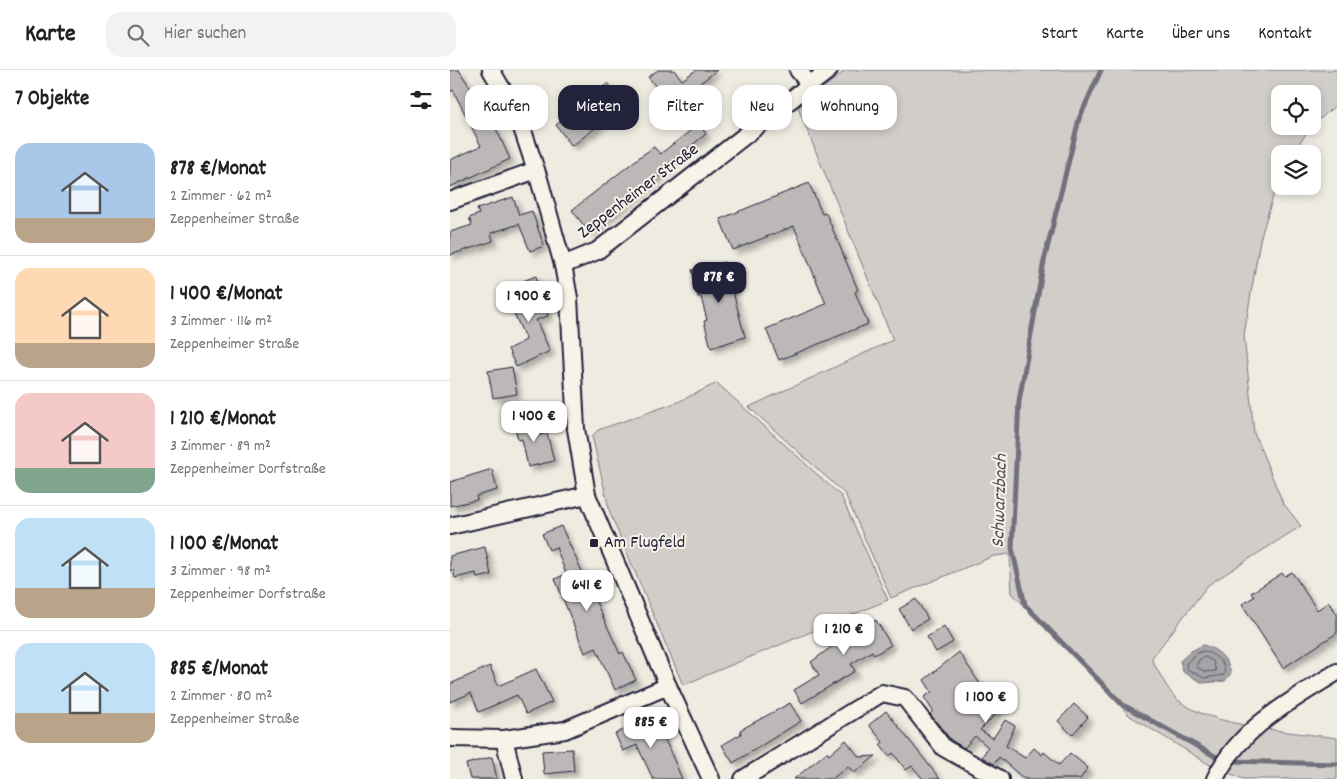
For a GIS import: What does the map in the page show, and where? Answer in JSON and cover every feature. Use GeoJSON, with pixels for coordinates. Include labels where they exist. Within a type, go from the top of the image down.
{"type":"FeatureCollection","features":[{"type":"Feature","properties":{"kind":"street","name":"Zeppenheimer Straße"},"geometry":{"type":"LineString","coordinates":[[491,70],[518,116],[536,170],[563,264],[569,298],[576,430],[587,495],[668,686],[711,779]]}},
{"type":"Feature","properties":{"kind":"street"},"geometry":{"type":"LineString","coordinates":[[798,70],[810,84]]}},
{"type":"Feature","properties":{"kind":"street","name":"Zeppenheimer Straße"},"geometry":{"type":"LineString","coordinates":[[563,264],[598,251],[829,70]]}},
{"type":"Feature","properties":{"kind":"street"},"geometry":{"type":"LineString","coordinates":[[450,201],[536,170]]}},
{"type":"Feature","properties":{"kind":"street"},"geometry":{"type":"LineString","coordinates":[[450,526],[587,495]]}},
{"type":"Feature","properties":{"kind":"street"},"geometry":{"type":"LineString","coordinates":[[1216,775],[1263,718],[1337,672]]}},
{"type":"Feature","properties":{"kind":"street"},"geometry":{"type":"LineString","coordinates":[[450,738],[504,739],[565,730],[668,686]]}},
{"type":"Feature","properties":{"kind":"street"},"geometry":{"type":"LineString","coordinates":[[742,779],[882,693],[894,694],[905,698],[944,748],[1000,779]]}},
{"type":"Feature","properties":{"kind":"street"},"geometry":{"type":"LineString","coordinates":[[504,739],[514,779]]}},
{"type":"Feature","properties":{"kind":"shaded area"},"geometry":{"type":"Polygon","coordinates":[[[846,70],[1337,70],[1337,104],[1321,118],[1321,85],[1271,85],[1271,135],[1305,135],[1298,145],[1271,145],[1271,195],[1273,195],[1260,240],[1244,335],[1254,433],[1283,503],[1301,526],[1208,585],[1151,659],[1174,696],[1192,709],[1210,716],[1254,727],[1337,738],[1337,779],[1243,779],[1210,765],[1130,716],[1012,593],[1010,554],[994,556],[891,598],[845,494],[749,407],[893,340],[807,130],[897,130],[897,85],[827,85],[846,70]]]}},
{"type":"Feature","properties":{"kind":"shaded area"},"geometry":{"type":"Polygon","coordinates":[[[802,105],[802,118],[798,108],[802,105]]]}},
{"type":"Feature","properties":{"kind":"shaded area"},"geometry":{"type":"Polygon","coordinates":[[[717,383],[841,496],[888,600],[683,685],[610,513],[592,436],[598,430],[678,402],[717,383]]]}},
{"type":"Feature","properties":{"kind":"water"},"geometry":{"type":"Polygon","coordinates":[[[1203,645],[1221,655],[1227,663],[1231,673],[1225,681],[1203,683],[1183,672],[1180,661],[1191,651],[1203,645]]]}},
{"type":"Feature","properties":{"kind":"building"},"geometry":{"type":"Polygon","coordinates":[[[450,70],[459,70],[468,85],[465,85],[465,114],[453,90],[450,92],[450,70]]]}},
{"type":"Feature","properties":{"kind":"building"},"geometry":{"type":"Polygon","coordinates":[[[658,70],[674,70],[682,80],[696,70],[717,70],[698,85],[654,85],[648,77],[658,70]]]}},
{"type":"Feature","properties":{"kind":"building"},"geometry":{"type":"Polygon","coordinates":[[[473,130],[497,130],[510,159],[450,187],[450,160],[481,146],[473,130]]]}},
{"type":"Feature","properties":{"kind":"building"},"geometry":{"type":"Polygon","coordinates":[[[560,130],[593,130],[572,146],[560,130]]]}},
{"type":"Feature","properties":{"kind":"building"},"geometry":{"type":"Polygon","coordinates":[[[691,130],[703,130],[706,134],[668,164],[670,166],[658,177],[589,232],[572,210],[654,147],[660,154],[691,130]]]}},
{"type":"Feature","properties":{"kind":"building"},"geometry":{"type":"Polygon","coordinates":[[[809,183],[822,214],[826,213],[858,290],[855,292],[868,324],[779,360],[766,329],[826,304],[794,226],[733,250],[720,219],[809,183]]]}},
{"type":"Feature","properties":{"kind":"building"},"geometry":{"type":"Polygon","coordinates":[[[513,197],[519,215],[532,211],[544,246],[530,251],[519,224],[491,233],[493,241],[450,255],[450,232],[472,225],[469,218],[479,214],[477,209],[513,197]]]}},
{"type":"Feature","properties":{"kind":"building"},"geometry":{"type":"Polygon","coordinates":[[[725,262],[745,337],[711,348],[704,321],[707,320],[701,297],[698,297],[692,270],[725,262]]]}},
{"type":"Feature","properties":{"kind":"building"},"geometry":{"type":"Polygon","coordinates":[[[536,276],[546,302],[544,302],[548,316],[536,320],[550,351],[516,367],[508,349],[526,340],[508,300],[527,293],[523,281],[536,276]]]}},
{"type":"Feature","properties":{"kind":"building"},"geometry":{"type":"Polygon","coordinates":[[[512,367],[517,394],[493,398],[488,371],[512,367]]]}},
{"type":"Feature","properties":{"kind":"building"},"geometry":{"type":"Polygon","coordinates":[[[536,418],[540,435],[547,433],[554,461],[528,467],[522,439],[518,440],[514,423],[536,418]]]}},
{"type":"Feature","properties":{"kind":"building"},"geometry":{"type":"Polygon","coordinates":[[[492,469],[497,490],[476,496],[477,500],[450,506],[450,482],[492,469]]]}},
{"type":"Feature","properties":{"kind":"building"},"geometry":{"type":"Polygon","coordinates":[[[561,526],[620,654],[623,652],[636,680],[615,690],[596,648],[585,653],[555,579],[566,574],[556,547],[549,550],[542,534],[561,526]]]}},
{"type":"Feature","properties":{"kind":"building"},"geometry":{"type":"Polygon","coordinates":[[[485,547],[491,575],[477,578],[476,573],[455,578],[453,570],[450,571],[450,556],[485,547]]]}},
{"type":"Feature","properties":{"kind":"building"},"geometry":{"type":"Polygon","coordinates":[[[1292,572],[1317,610],[1329,602],[1337,614],[1337,633],[1283,668],[1242,604],[1254,597],[1251,593],[1282,573],[1285,576],[1292,572]]]}},
{"type":"Feature","properties":{"kind":"building"},"geometry":{"type":"Polygon","coordinates":[[[916,599],[928,619],[911,629],[899,609],[916,599]]]}},
{"type":"Feature","properties":{"kind":"building"},"geometry":{"type":"Polygon","coordinates":[[[857,617],[861,630],[876,620],[891,645],[874,655],[872,651],[851,664],[855,671],[802,703],[794,690],[819,675],[811,662],[842,639],[835,627],[857,617]]]}},
{"type":"Feature","properties":{"kind":"building"},"geometry":{"type":"Polygon","coordinates":[[[944,626],[953,642],[936,652],[927,637],[944,626]]]}},
{"type":"Feature","properties":{"kind":"building"},"geometry":{"type":"Polygon","coordinates":[[[959,652],[980,684],[976,687],[1000,710],[980,730],[993,738],[1005,720],[1015,726],[1006,746],[1025,758],[1034,748],[1042,755],[1044,752],[1059,765],[1070,753],[1088,768],[1080,779],[1024,779],[999,757],[994,764],[982,757],[988,747],[975,736],[964,748],[951,740],[930,714],[933,711],[924,697],[932,692],[924,680],[959,652]]]}},
{"type":"Feature","properties":{"kind":"building"},"geometry":{"type":"Polygon","coordinates":[[[490,666],[498,686],[536,669],[552,702],[526,714],[517,695],[479,712],[471,693],[450,702],[450,684],[490,666]]]}},
{"type":"Feature","properties":{"kind":"building"},"geometry":{"type":"Polygon","coordinates":[[[790,703],[801,721],[733,763],[722,745],[741,734],[740,730],[790,703]]]}},
{"type":"Feature","properties":{"kind":"building"},"geometry":{"type":"Polygon","coordinates":[[[1074,704],[1088,717],[1072,735],[1058,721],[1074,704]]]}},
{"type":"Feature","properties":{"kind":"building"},"geometry":{"type":"Polygon","coordinates":[[[886,711],[940,779],[923,779],[912,766],[906,770],[893,753],[889,756],[880,745],[883,742],[869,725],[886,711]]]}},
{"type":"Feature","properties":{"kind":"building"},"geometry":{"type":"Polygon","coordinates":[[[653,716],[682,779],[653,779],[637,745],[623,751],[615,734],[653,716]]]}},
{"type":"Feature","properties":{"kind":"building"},"geometry":{"type":"Polygon","coordinates":[[[846,740],[859,757],[876,756],[854,773],[848,766],[832,779],[794,779],[827,752],[829,755],[846,740]]]}},
{"type":"Feature","properties":{"kind":"building"},"geometry":{"type":"Polygon","coordinates":[[[572,749],[574,771],[544,774],[542,751],[572,749]]]}},
{"type":"Feature","properties":{"kind":"building"},"geometry":{"type":"Polygon","coordinates":[[[492,757],[497,779],[470,779],[466,764],[492,757]]]}},
{"type":"Feature","properties":{"kind":"waterway","name":"Schwarzbach"},"geometry":{"type":"LineString","coordinates":[[1101,70],[1079,119],[1044,261],[1019,401],[1012,548],[1025,605],[1123,705],[1222,760]]}},
{"type":"Feature","properties":{"kind":"waterway","name":"Schwarzbach"},"geometry":{"type":"LineString","coordinates":[[1230,761],[1337,764]]}},
{"type":"Feature","properties":{"kind":"place","name":"Am Flugfeld"},"geometry":{"type":"Point","coordinates":[594,543]}}]}
